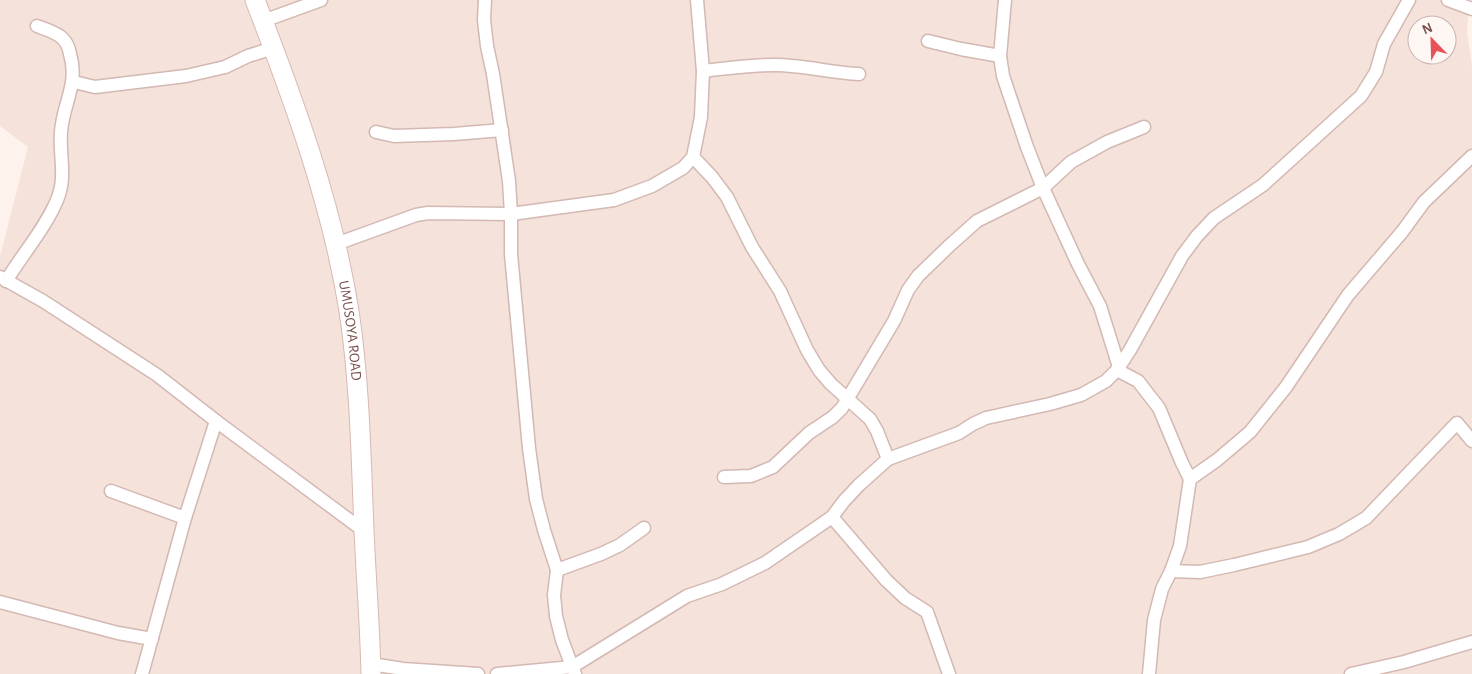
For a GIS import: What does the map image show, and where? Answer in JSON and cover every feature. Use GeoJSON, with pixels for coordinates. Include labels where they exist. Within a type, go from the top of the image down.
{"type":"FeatureCollection","features":[{"type":"Feature","properties":{"kind":"main road","name":"UMUSOYA ROAD"},"geometry":{"type":"LineString","coordinates":[[255,0],[298,114],[315,166],[336,244],[349,312],[361,438],[371,669]]}},
{"type":"Feature","properties":{"kind":"street"},"geometry":{"type":"LineString","coordinates":[[263,21],[321,0]]}},
{"type":"Feature","properties":{"kind":"street"},"geometry":{"type":"LineString","coordinates":[[485,0],[484,20],[487,46],[509,181],[512,214],[511,254],[529,448],[536,499],[557,570],[554,595],[556,616],[562,640],[574,670]]}},
{"type":"Feature","properties":{"kind":"street"},"geometry":{"type":"LineString","coordinates":[[336,244],[416,215],[428,213],[512,214],[614,200],[652,186],[683,168],[693,157],[701,117],[702,71],[697,0]]}},
{"type":"Feature","properties":{"kind":"street"},"geometry":{"type":"LineString","coordinates":[[1005,0],[1000,56],[1003,76],[1043,188],[1078,264],[1100,306],[1118,368],[1138,381],[1159,408],[1190,479],[1180,546],[1162,589],[1154,620],[1149,674]]}},
{"type":"Feature","properties":{"kind":"street"},"geometry":{"type":"LineString","coordinates":[[497,674],[574,670],[687,596],[722,584],[765,563],[832,517],[859,485],[888,459],[959,433],[986,418],[1081,395],[1106,381],[1118,368],[1182,256],[1197,236],[1214,218],[1263,185],[1361,96],[1376,72],[1384,44],[1409,0]]}},
{"type":"Feature","properties":{"kind":"street"},"geometry":{"type":"LineString","coordinates":[[1448,0],[1472,9]]}},
{"type":"Feature","properties":{"kind":"street"},"geometry":{"type":"LineString","coordinates":[[37,26],[62,38],[73,62],[74,82],[61,129],[60,150],[64,168],[63,184],[48,218],[3,279],[43,300],[157,375],[364,531]]}},
{"type":"Feature","properties":{"kind":"street"},"geometry":{"type":"LineString","coordinates":[[928,40],[961,49],[1000,56]]}},
{"type":"Feature","properties":{"kind":"street"},"geometry":{"type":"LineString","coordinates":[[74,82],[95,87],[186,76],[226,67],[248,56],[273,48]]}},
{"type":"Feature","properties":{"kind":"street"},"geometry":{"type":"LineString","coordinates":[[702,71],[776,65],[810,68],[834,73],[859,74]]}},
{"type":"Feature","properties":{"kind":"street"},"geometry":{"type":"LineString","coordinates":[[724,477],[751,476],[773,467],[809,433],[833,417],[848,400],[894,321],[908,290],[918,276],[977,220],[1043,188],[1071,162],[1107,142],[1144,126]]}},
{"type":"Feature","properties":{"kind":"street"},"geometry":{"type":"LineString","coordinates":[[376,132],[394,136],[502,130]]}},
{"type":"Feature","properties":{"kind":"street"},"geometry":{"type":"LineString","coordinates":[[1190,479],[1217,460],[1250,432],[1286,387],[1348,295],[1402,232],[1424,202],[1472,156]]}},
{"type":"Feature","properties":{"kind":"street"},"geometry":{"type":"LineString","coordinates":[[693,157],[712,177],[727,197],[752,248],[780,291],[807,350],[819,370],[848,400],[870,419],[888,459]]}},
{"type":"Feature","properties":{"kind":"street"},"geometry":{"type":"LineString","coordinates":[[142,674],[185,518],[216,421]]}},
{"type":"Feature","properties":{"kind":"street"},"geometry":{"type":"LineString","coordinates":[[1171,571],[1200,572],[1308,547],[1332,537],[1366,518],[1457,422],[1472,441]]}},
{"type":"Feature","properties":{"kind":"street"},"geometry":{"type":"LineString","coordinates":[[112,491],[185,518]]}},
{"type":"Feature","properties":{"kind":"street"},"geometry":{"type":"LineString","coordinates":[[832,517],[886,580],[905,598],[927,612],[949,674]]}},
{"type":"Feature","properties":{"kind":"street"},"geometry":{"type":"LineString","coordinates":[[557,570],[620,545],[644,528]]}},
{"type":"Feature","properties":{"kind":"street"},"geometry":{"type":"LineString","coordinates":[[0,602],[118,633],[152,639]]}},
{"type":"Feature","properties":{"kind":"street"},"geometry":{"type":"LineString","coordinates":[[1351,674],[1404,662],[1472,642]]}},
{"type":"Feature","properties":{"kind":"street"},"geometry":{"type":"LineString","coordinates":[[371,669],[478,674]]}},
{"type":"Feature","properties":{"kind":"shaded area"},"geometry":{"type":"Polygon","coordinates":[[[0,0],[1469,0],[1467,32],[1472,66],[1472,674],[0,674],[0,256],[28,147],[0,126],[0,0]]]}}]}
